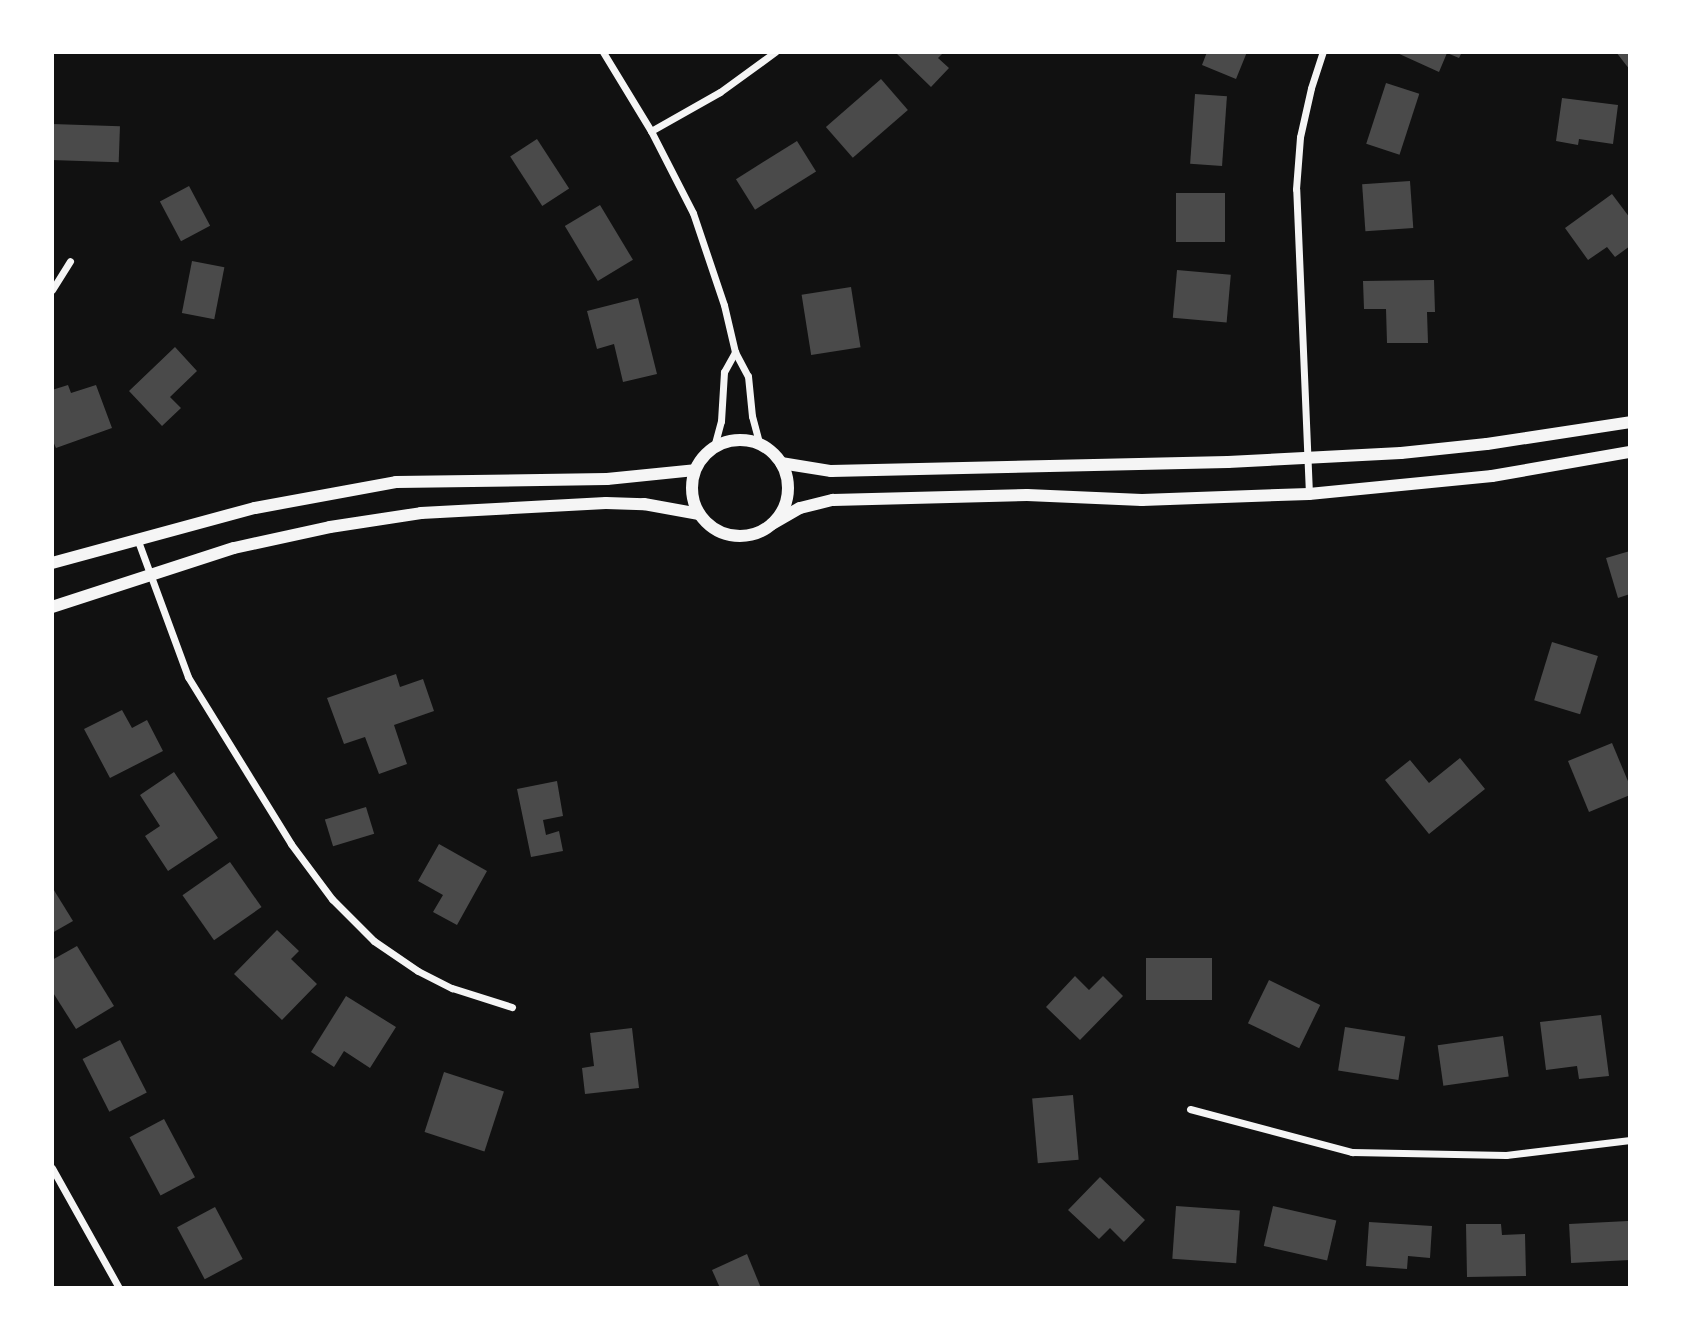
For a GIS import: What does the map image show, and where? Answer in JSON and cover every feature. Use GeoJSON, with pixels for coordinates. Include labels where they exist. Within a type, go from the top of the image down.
{"type":"FeatureCollection","features":[{"type":"Feature","properties":{"kind":"street"},"geometry":{"type":"LineString","coordinates":[[603,52],[651,131],[693,213],[724,305],[735,352],[748,376],[759,443],[781,463],[788,479],[787,496],[782,511],[772,524]]}},
{"type":"Feature","properties":{"kind":"street"},"geometry":{"type":"LineString","coordinates":[[651,131],[720,92],[775,52]]}},
{"type":"Feature","properties":{"kind":"street"},"geometry":{"type":"LineString","coordinates":[[1309,494],[1296,189],[1300,138],[1311,88],[1324,52]]}},
{"type":"Feature","properties":{"kind":"street"},"geometry":{"type":"LineString","coordinates":[[52,290],[69,261]]}},
{"type":"Feature","properties":{"kind":"street"},"geometry":{"type":"LineString","coordinates":[[714,447],[721,421],[724,372],[735,352]]}},
{"type":"Feature","properties":{"kind":"street"},"geometry":{"type":"LineString","coordinates":[[781,463],[831,471],[1307,458],[1487,444],[1629,422]]}},
{"type":"Feature","properties":{"kind":"street"},"geometry":{"type":"LineString","coordinates":[[759,443],[729,441],[714,447],[702,456],[695,470],[693,500],[699,514],[710,526],[725,534],[750,535],[800,508],[833,500],[1027,495],[1142,500],[1309,494],[1492,476],[1629,452]]}},
{"type":"Feature","properties":{"kind":"street"},"geometry":{"type":"LineString","coordinates":[[52,563],[255,508],[396,482],[607,479],[695,470]]}},
{"type":"Feature","properties":{"kind":"street"},"geometry":{"type":"LineString","coordinates":[[52,607],[238,547],[330,527],[421,513],[606,503],[644,504],[699,514]]}},
{"type":"Feature","properties":{"kind":"street"},"geometry":{"type":"LineString","coordinates":[[138,541],[188,677],[291,844],[332,899],[374,941],[418,971],[452,988],[512,1007]]}},
{"type":"Feature","properties":{"kind":"street"},"geometry":{"type":"LineString","coordinates":[[1190,1109],[1352,1152],[1506,1155],[1629,1140]]}},
{"type":"Feature","properties":{"kind":"street"},"geometry":{"type":"LineString","coordinates":[[52,1168],[119,1287]]}},
{"type":"Feature","properties":{"kind":"building"},"geometry":{"type":"Polygon","coordinates":[[[895,52],[944,52],[938,58],[949,68],[931,87],[895,52]]]}},
{"type":"Feature","properties":{"kind":"building"},"geometry":{"type":"Polygon","coordinates":[[[1207,52],[1247,52],[1236,79],[1202,65],[1207,52]]]}},
{"type":"Feature","properties":{"kind":"building"},"geometry":{"type":"Polygon","coordinates":[[[1395,52],[1462,52],[1459,58],[1447,53],[1439,72],[1395,52]]]}},
{"type":"Feature","properties":{"kind":"building"},"geometry":{"type":"Polygon","coordinates":[[[1616,52],[1630,52],[1630,70],[1616,52]]]}},
{"type":"Feature","properties":{"kind":"building"},"geometry":{"type":"Polygon","coordinates":[[[881,79],[908,110],[853,158],[826,127],[881,79]]]}},
{"type":"Feature","properties":{"kind":"building"},"geometry":{"type":"Polygon","coordinates":[[[1386,83],[1419,94],[1400,155],[1366,144],[1386,83]]]}},
{"type":"Feature","properties":{"kind":"building"},"geometry":{"type":"Polygon","coordinates":[[[1195,94],[1227,96],[1222,166],[1190,164],[1195,94]]]}},
{"type":"Feature","properties":{"kind":"building"},"geometry":{"type":"Polygon","coordinates":[[[1562,98],[1618,105],[1613,144],[1579,139],[1578,145],[1556,141],[1562,98]]]}},
{"type":"Feature","properties":{"kind":"building"},"geometry":{"type":"Polygon","coordinates":[[[52,124],[120,126],[119,162],[52,160],[52,124]]]}},
{"type":"Feature","properties":{"kind":"building"},"geometry":{"type":"Polygon","coordinates":[[[537,139],[569,188],[542,206],[510,156],[537,139]]]}},
{"type":"Feature","properties":{"kind":"building"},"geometry":{"type":"Polygon","coordinates":[[[797,141],[816,172],[755,210],[736,179],[797,141]]]}},
{"type":"Feature","properties":{"kind":"building"},"geometry":{"type":"Polygon","coordinates":[[[1410,181],[1413,228],[1365,231],[1362,184],[1410,181]]]}},
{"type":"Feature","properties":{"kind":"building"},"geometry":{"type":"Polygon","coordinates":[[[189,186],[210,226],[181,241],[160,201],[189,186]]]}},
{"type":"Feature","properties":{"kind":"building"},"geometry":{"type":"Polygon","coordinates":[[[1176,193],[1225,193],[1225,242],[1176,242],[1176,193]]]}},
{"type":"Feature","properties":{"kind":"building"},"geometry":{"type":"Polygon","coordinates":[[[1612,194],[1630,218],[1630,246],[1615,257],[1607,247],[1588,260],[1565,228],[1612,194]]]}},
{"type":"Feature","properties":{"kind":"building"},"geometry":{"type":"Polygon","coordinates":[[[600,205],[633,260],[598,281],[565,226],[600,205]]]}},
{"type":"Feature","properties":{"kind":"building"},"geometry":{"type":"Polygon","coordinates":[[[192,261],[224,267],[214,319],[182,313],[192,261]]]}},
{"type":"Feature","properties":{"kind":"building"},"geometry":{"type":"Polygon","coordinates":[[[1177,270],[1231,275],[1227,323],[1173,318],[1177,270]]]}},
{"type":"Feature","properties":{"kind":"building"},"geometry":{"type":"Polygon","coordinates":[[[1434,280],[1435,312],[1427,312],[1428,343],[1387,343],[1386,309],[1364,309],[1363,281],[1434,280]]]}},
{"type":"Feature","properties":{"kind":"building"},"geometry":{"type":"Polygon","coordinates":[[[851,287],[861,347],[811,355],[802,295],[851,287]]]}},
{"type":"Feature","properties":{"kind":"building"},"geometry":{"type":"Polygon","coordinates":[[[638,298],[657,374],[623,382],[614,344],[597,349],[587,311],[638,298]]]}},
{"type":"Feature","properties":{"kind":"building"},"geometry":{"type":"Polygon","coordinates":[[[175,347],[197,371],[170,397],[181,408],[162,426],[129,391],[175,347]]]}},
{"type":"Feature","properties":{"kind":"building"},"geometry":{"type":"Polygon","coordinates":[[[68,385],[71,393],[96,385],[112,428],[56,448],[52,439],[52,390],[68,385]]]}},
{"type":"Feature","properties":{"kind":"building"},"geometry":{"type":"Polygon","coordinates":[[[1630,551],[1630,594],[1618,598],[1606,558],[1630,551]]]}},
{"type":"Feature","properties":{"kind":"building"},"geometry":{"type":"Polygon","coordinates":[[[1552,642],[1598,656],[1580,714],[1534,700],[1552,642]]]}},
{"type":"Feature","properties":{"kind":"building"},"geometry":{"type":"Polygon","coordinates":[[[396,674],[400,687],[423,679],[434,711],[394,725],[407,764],[379,774],[365,737],[344,744],[327,698],[396,674]]]}},
{"type":"Feature","properties":{"kind":"building"},"geometry":{"type":"Polygon","coordinates":[[[122,710],[132,728],[147,720],[163,751],[110,778],[84,729],[122,710]]]}},
{"type":"Feature","properties":{"kind":"building"},"geometry":{"type":"Polygon","coordinates":[[[1612,743],[1630,786],[1630,795],[1589,812],[1568,761],[1612,743]]]}},
{"type":"Feature","properties":{"kind":"building"},"geometry":{"type":"Polygon","coordinates":[[[1460,758],[1485,789],[1429,834],[1385,780],[1410,760],[1429,783],[1460,758]]]}},
{"type":"Feature","properties":{"kind":"building"},"geometry":{"type":"Polygon","coordinates":[[[174,772],[218,838],[168,871],[145,836],[160,826],[140,795],[174,772]]]}},
{"type":"Feature","properties":{"kind":"building"},"geometry":{"type":"Polygon","coordinates":[[[557,781],[563,816],[543,820],[546,835],[559,831],[563,851],[531,857],[517,789],[557,781]]]}},
{"type":"Feature","properties":{"kind":"building"},"geometry":{"type":"Polygon","coordinates":[[[366,807],[374,834],[333,846],[325,820],[366,807]]]}},
{"type":"Feature","properties":{"kind":"building"},"geometry":{"type":"Polygon","coordinates":[[[439,844],[487,871],[457,925],[433,912],[443,895],[418,881],[439,844]]]}},
{"type":"Feature","properties":{"kind":"building"},"geometry":{"type":"Polygon","coordinates":[[[230,862],[262,907],[214,940],[182,895],[230,862]]]}},
{"type":"Feature","properties":{"kind":"building"},"geometry":{"type":"Polygon","coordinates":[[[52,887],[73,921],[52,933],[52,887]]]}},
{"type":"Feature","properties":{"kind":"building"},"geometry":{"type":"Polygon","coordinates":[[[277,930],[299,951],[291,959],[317,984],[282,1020],[234,974],[277,930]]]}},
{"type":"Feature","properties":{"kind":"building"},"geometry":{"type":"Polygon","coordinates":[[[77,946],[114,1006],[76,1029],[52,991],[52,960],[77,946]]]}},
{"type":"Feature","properties":{"kind":"building"},"geometry":{"type":"Polygon","coordinates":[[[1146,958],[1212,958],[1212,1000],[1146,1000],[1146,958]]]}},
{"type":"Feature","properties":{"kind":"building"},"geometry":{"type":"Polygon","coordinates":[[[1075,976],[1089,990],[1103,976],[1123,996],[1080,1040],[1046,1007],[1075,976]]]}},
{"type":"Feature","properties":{"kind":"building"},"geometry":{"type":"Polygon","coordinates":[[[1269,980],[1320,1005],[1299,1048],[1248,1023],[1269,980]]]}},
{"type":"Feature","properties":{"kind":"building"},"geometry":{"type":"Polygon","coordinates":[[[346,996],[396,1027],[370,1068],[344,1051],[334,1067],[311,1052],[346,996]]]}},
{"type":"Feature","properties":{"kind":"building"},"geometry":{"type":"Polygon","coordinates":[[[1601,1015],[1609,1076],[1579,1079],[1577,1066],[1546,1070],[1540,1022],[1601,1015]]]}},
{"type":"Feature","properties":{"kind":"building"},"geometry":{"type":"Polygon","coordinates":[[[1345,1027],[1405,1037],[1398,1080],[1338,1070],[1345,1027]]]}},
{"type":"Feature","properties":{"kind":"building"},"geometry":{"type":"Polygon","coordinates":[[[632,1028],[639,1088],[585,1094],[582,1068],[594,1066],[590,1033],[632,1028]]]}},
{"type":"Feature","properties":{"kind":"building"},"geometry":{"type":"Polygon","coordinates":[[[1503,1036],[1509,1077],[1443,1086],[1438,1045],[1503,1036]]]}},
{"type":"Feature","properties":{"kind":"building"},"geometry":{"type":"Polygon","coordinates":[[[120,1040],[147,1093],[109,1112],[83,1059],[120,1040]]]}},
{"type":"Feature","properties":{"kind":"building"},"geometry":{"type":"Polygon","coordinates":[[[444,1072],[504,1091],[484,1151],[425,1132],[444,1072]]]}},
{"type":"Feature","properties":{"kind":"building"},"geometry":{"type":"Polygon","coordinates":[[[1073,1095],[1079,1160],[1038,1163],[1032,1099],[1073,1095]]]}},
{"type":"Feature","properties":{"kind":"building"},"geometry":{"type":"Polygon","coordinates":[[[164,1119],[195,1177],[161,1196],[130,1137],[164,1119]]]}},
{"type":"Feature","properties":{"kind":"building"},"geometry":{"type":"Polygon","coordinates":[[[1100,1177],[1145,1220],[1124,1242],[1110,1228],[1099,1239],[1068,1210],[1100,1177]]]}},
{"type":"Feature","properties":{"kind":"building"},"geometry":{"type":"Polygon","coordinates":[[[1176,1206],[1240,1210],[1236,1263],[1172,1259],[1176,1206]]]}},
{"type":"Feature","properties":{"kind":"building"},"geometry":{"type":"Polygon","coordinates":[[[1273,1206],[1336,1221],[1327,1261],[1264,1246],[1273,1206]]]}},
{"type":"Feature","properties":{"kind":"building"},"geometry":{"type":"Polygon","coordinates":[[[215,1207],[243,1259],[205,1279],[177,1227],[215,1207]]]}},
{"type":"Feature","properties":{"kind":"building"},"geometry":{"type":"Polygon","coordinates":[[[1628,1221],[1630,1260],[1571,1263],[1569,1224],[1628,1221]]]}},
{"type":"Feature","properties":{"kind":"building"},"geometry":{"type":"Polygon","coordinates":[[[1369,1222],[1432,1226],[1430,1258],[1408,1256],[1407,1269],[1366,1266],[1369,1222]]]}},
{"type":"Feature","properties":{"kind":"building"},"geometry":{"type":"Polygon","coordinates":[[[1466,1224],[1501,1224],[1502,1235],[1525,1234],[1526,1276],[1467,1277],[1466,1224]]]}},
{"type":"Feature","properties":{"kind":"building"},"geometry":{"type":"Polygon","coordinates":[[[747,1254],[761,1288],[720,1288],[712,1270],[747,1254]]]}}]}
